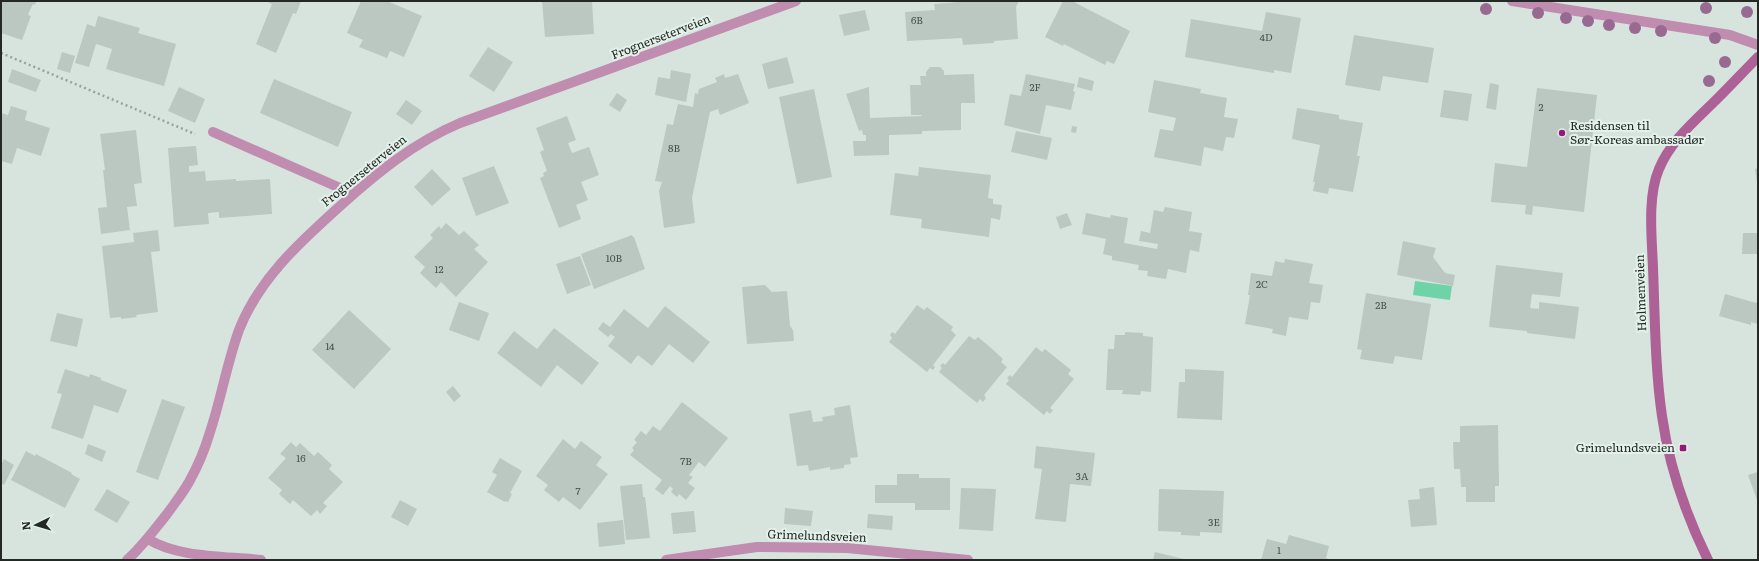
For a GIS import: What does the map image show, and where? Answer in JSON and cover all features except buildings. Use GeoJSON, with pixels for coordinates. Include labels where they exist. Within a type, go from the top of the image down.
{"type":"FeatureCollection","features":[{"type":"Feature","properties":{"kind":"street","name":"Frognerseterveien"},"geometry":{"type":"LineString","coordinates":[[127,560],[148,538],[189,483],[200,460],[210,431],[239,332],[248,311],[272,272],[351,196],[388,165],[417,144],[437,132],[796,1]]}},
{"type":"Feature","properties":{"kind":"street"},"geometry":{"type":"LineString","coordinates":[[1512,1],[1730,35],[1758,45]]}},
{"type":"Feature","properties":{"kind":"street","name":"Holmenveien"},"geometry":{"type":"LineString","coordinates":[[1708,560],[1697,538],[1680,490],[1662,418],[1654,306],[1651,224],[1652,201],[1658,172],[1662,161],[1678,139],[1758,56]]}},
{"type":"Feature","properties":{"kind":"street"},"geometry":{"type":"LineString","coordinates":[[213,132],[340,188],[351,196]]}},
{"type":"Feature","properties":{"kind":"street"},"geometry":{"type":"LineString","coordinates":[[148,538],[159,546],[176,551],[262,560]]}},
{"type":"Feature","properties":{"kind":"street","name":"Grimelundsveien"},"geometry":{"type":"LineString","coordinates":[[666,560],[757,547],[847,548],[968,560]]}},
{"type":"Feature","properties":{"kind":"path"},"geometry":{"type":"LineString","coordinates":[[1,54],[198,136],[213,132]]}},
{"type":"Feature","properties":{"kind":"shaded area"},"geometry":{"type":"Polygon","coordinates":[[[1415,281],[1452,286],[1450,300],[1413,295],[1415,281]]]}},
{"type":"Feature","properties":{"kind":"place","name":"Residensen til Sør-Koreas ambassadør"},"geometry":{"type":"Point","coordinates":[1562,133]}},
{"type":"Feature","properties":{"kind":"place","name":"Grimelundsveien"},"geometry":{"type":"Point","coordinates":[1683,448]}}]}
